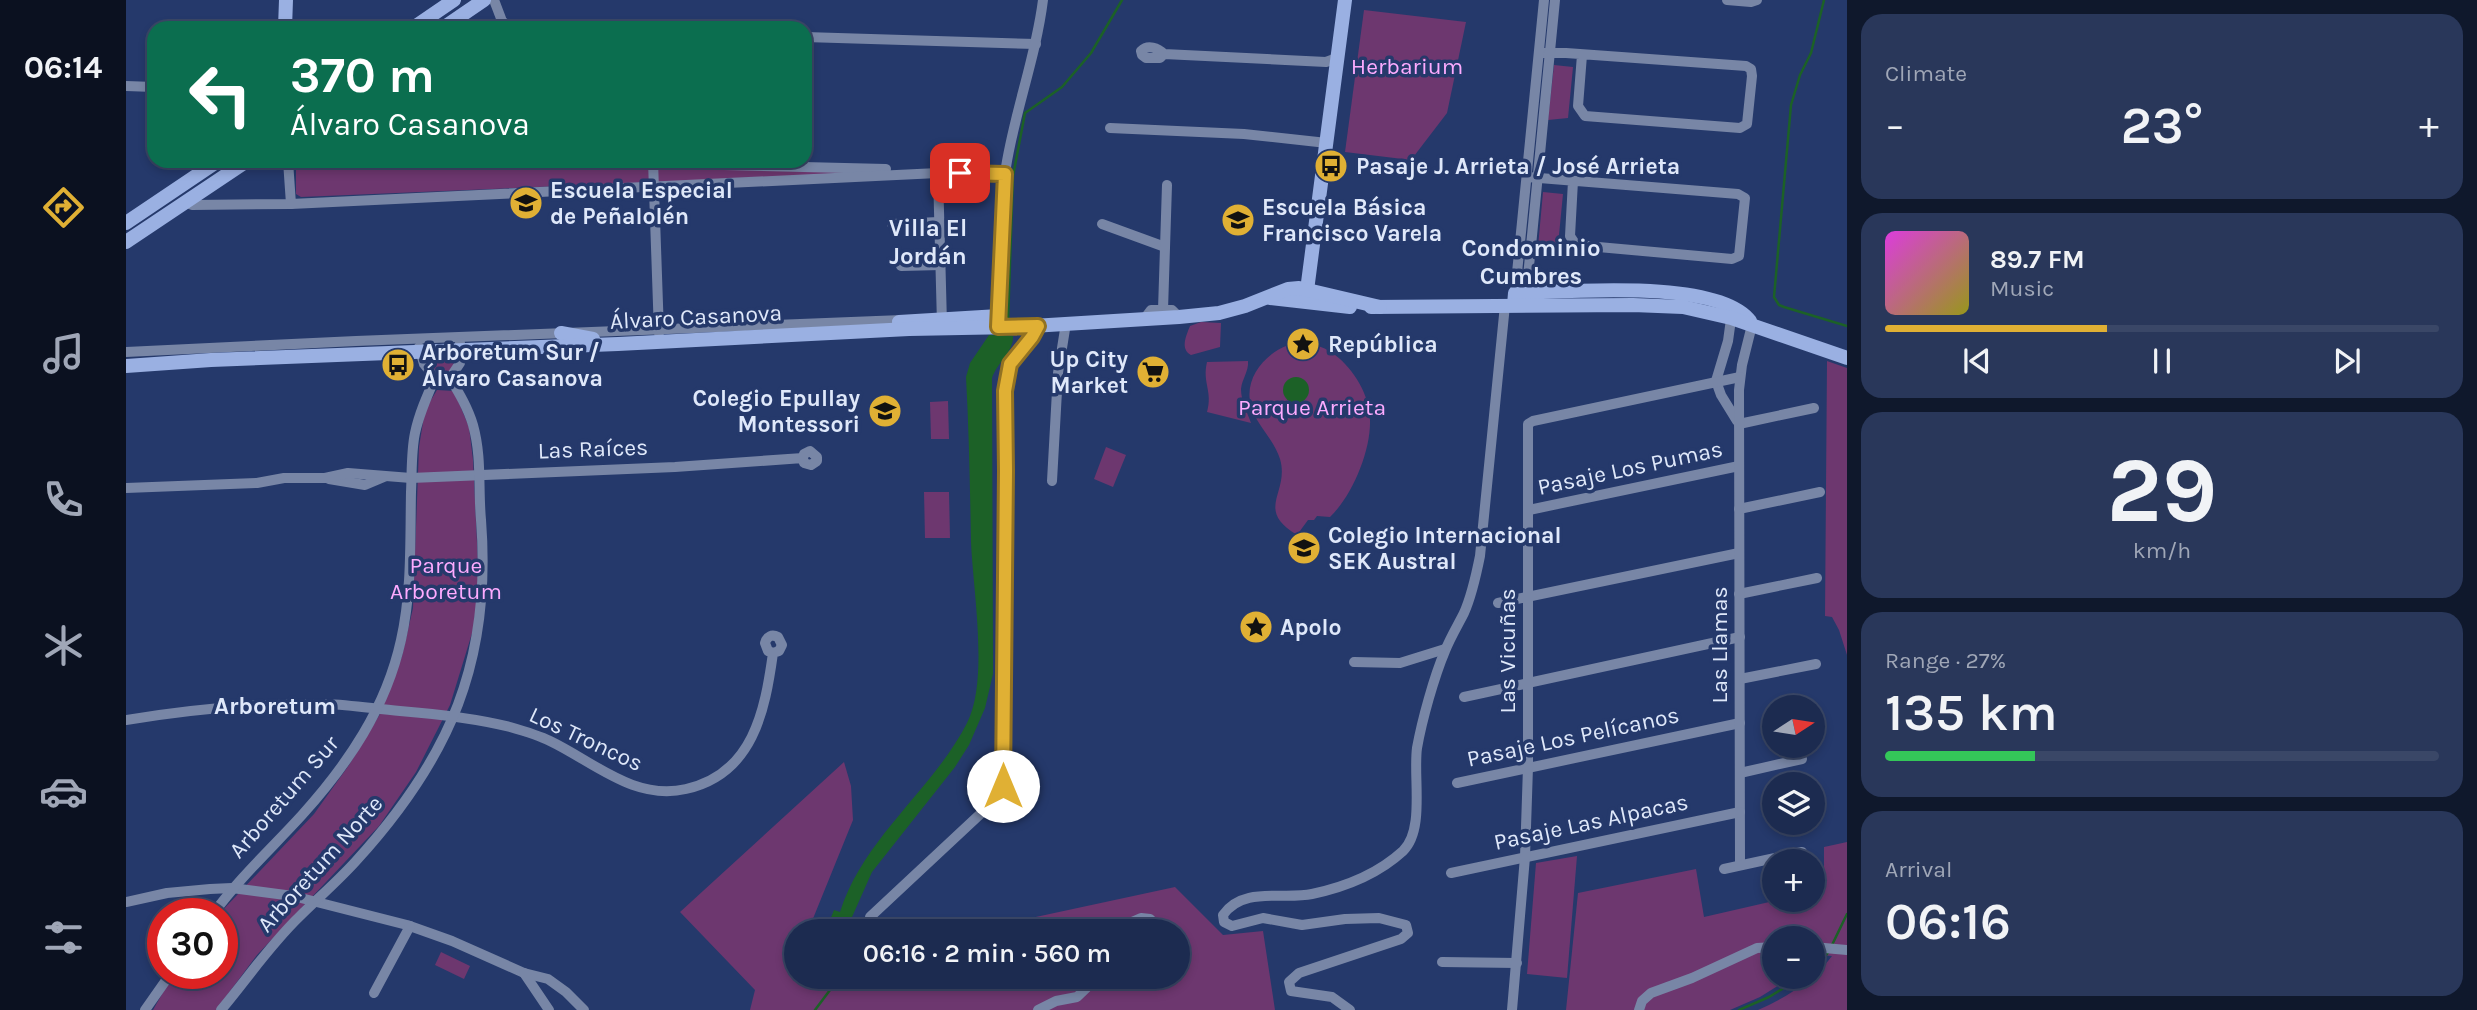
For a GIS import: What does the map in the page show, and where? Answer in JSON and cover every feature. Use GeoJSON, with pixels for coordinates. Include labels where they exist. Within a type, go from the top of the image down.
{"type":"FeatureCollection","features":[{"type":"Feature","properties":{"kind":"street"},"geometry":{"type":"LineString","coordinates":[[285,21],[286,0]]}},
{"type":"Feature","properties":{"kind":"street"},"geometry":{"type":"LineString","coordinates":[[423,21],[454,0]]}},
{"type":"Feature","properties":{"kind":"street"},"geometry":{"type":"LineString","coordinates":[[453,21],[484,0]]}},
{"type":"Feature","properties":{"kind":"street"},"geometry":{"type":"LineString","coordinates":[[494,0],[503,21]]}},
{"type":"Feature","properties":{"kind":"street"},"geometry":{"type":"LineString","coordinates":[[1004,325],[1005,174],[1036,44],[1043,0]]}},
{"type":"Feature","properties":{"kind":"street"},"geometry":{"type":"LineString","coordinates":[[1306,295],[1345,0]]}},
{"type":"Feature","properties":{"kind":"street"},"geometry":{"type":"LineString","coordinates":[[1350,1010],[1332,997],[1291,991],[1289,982],[1299,973],[1401,939],[1408,933],[1406,925],[1368,918],[1302,925],[1263,918],[1232,926],[1224,922],[1223,915],[1233,905],[1248,898],[1312,894],[1352,882],[1386,864],[1405,849],[1415,829],[1419,738],[1445,649],[1471,595],[1480,556],[1517,300],[1539,178],[1544,0]]}},
{"type":"Feature","properties":{"kind":"street"},"geometry":{"type":"LineString","coordinates":[[1517,300],[1527,177],[1544,53],[1555,0]]}},
{"type":"Feature","properties":{"kind":"street"},"geometry":{"type":"LineString","coordinates":[[1727,0],[1757,0]]}},
{"type":"Feature","properties":{"kind":"street"},"geometry":{"type":"LineString","coordinates":[[812,37],[1036,44]]}},
{"type":"Feature","properties":{"kind":"street"},"geometry":{"type":"LineString","coordinates":[[1164,54],[1326,62],[1334,59],[1339,51]]}},
{"type":"Feature","properties":{"kind":"street"},"geometry":{"type":"LineString","coordinates":[[1544,53],[1582,55],[1746,66],[1751,69],[1752,76],[1747,124],[1740,128],[1585,116],[1578,106],[1582,55]]}},
{"type":"Feature","properties":{"kind":"street"},"geometry":{"type":"LineString","coordinates":[[1326,62],[1332,67],[1335,78]]}},
{"type":"Feature","properties":{"kind":"street"},"geometry":{"type":"LineString","coordinates":[[126,86],[147,87]]}},
{"type":"Feature","properties":{"kind":"street"},"geometry":{"type":"LineString","coordinates":[[1110,128],[1244,134],[1327,143]]}},
{"type":"Feature","properties":{"kind":"street"},"geometry":{"type":"LineString","coordinates":[[812,167],[938,173]]}},
{"type":"Feature","properties":{"kind":"street"},"geometry":{"type":"LineString","coordinates":[[126,223],[208,168]]}},
{"type":"Feature","properties":{"kind":"street"},"geometry":{"type":"LineString","coordinates":[[126,242],[236,168]]}},
{"type":"Feature","properties":{"kind":"street"},"geometry":{"type":"LineString","coordinates":[[288,168],[290,204]]}},
{"type":"Feature","properties":{"kind":"street"},"geometry":{"type":"LineString","coordinates":[[653,168],[659,335]]}},
{"type":"Feature","properties":{"kind":"street"},"geometry":{"type":"LineString","coordinates":[[185,202],[192,205],[290,204],[938,173],[1005,174]]}},
{"type":"Feature","properties":{"kind":"street"},"geometry":{"type":"LineString","coordinates":[[938,173],[942,323]]}},
{"type":"Feature","properties":{"kind":"street"},"geometry":{"type":"LineString","coordinates":[[1527,177],[1738,194],[1745,198],[1739,256],[1732,259],[1576,245],[1570,236],[1573,181]]}},
{"type":"Feature","properties":{"kind":"street"},"geometry":{"type":"LineString","coordinates":[[1163,310],[1167,186]]}},
{"type":"Feature","properties":{"kind":"street"},"geometry":{"type":"LineString","coordinates":[[892,224],[939,222]]}},
{"type":"Feature","properties":{"kind":"street"},"geometry":{"type":"LineString","coordinates":[[1102,224],[1165,247]]}},
{"type":"Feature","properties":{"kind":"street"},"geometry":{"type":"LineString","coordinates":[[901,266],[940,265]]}},
{"type":"Feature","properties":{"kind":"street","name":"Álvaro Casanova"},"geometry":{"type":"LineString","coordinates":[[126,352],[460,344],[618,344],[659,335],[902,320],[1038,326],[1179,317],[1219,313],[1265,298],[1306,295],[1333,307],[1380,307],[1657,291],[1707,298],[1747,317],[1752,325],[1847,358]]}},
{"type":"Feature","properties":{"kind":"street"},"geometry":{"type":"LineString","coordinates":[[1145,318],[1151,310],[1172,310],[1179,317]]}},
{"type":"Feature","properties":{"kind":"street"},"geometry":{"type":"LineString","coordinates":[[1732,312],[1728,341],[1716,381],[1721,395],[1739,424],[1814,408]]}},
{"type":"Feature","properties":{"kind":"street"},"geometry":{"type":"LineString","coordinates":[[883,331],[902,320]]}},
{"type":"Feature","properties":{"kind":"street","name":"Álvaro Casanova"},"geometry":{"type":"LineString","coordinates":[[460,344],[561,333],[659,335],[883,331],[942,323]]}},
{"type":"Feature","properties":{"kind":"street"},"geometry":{"type":"LineString","coordinates":[[1052,481],[1058,373],[1066,323]]}},
{"type":"Feature","properties":{"kind":"street","name":"Las Llamas"},"geometry":{"type":"LineString","coordinates":[[1740,866],[1740,377],[1752,325]]}},
{"type":"Feature","properties":{"kind":"street"},"geometry":{"type":"LineString","coordinates":[[870,919],[991,804],[1003,786],[1005,391],[1010,364],[1038,326]]}},
{"type":"Feature","properties":{"kind":"street"},"geometry":{"type":"LineString","coordinates":[[561,333],[618,344]]}},
{"type":"Feature","properties":{"kind":"street"},"geometry":{"type":"LineString","coordinates":[[419,345],[424,364],[435,378],[450,378],[458,368],[460,344]]}},
{"type":"Feature","properties":{"kind":"street","name":"Álvaro Casanova"},"geometry":{"type":"LineString","coordinates":[[126,366],[419,345]]}},
{"type":"Feature","properties":{"kind":"street","name":"Las Vicuñas"},"geometry":{"type":"LineString","coordinates":[[1512,1010],[1525,857],[1528,767],[1528,427],[1531,421],[1740,377]]}},
{"type":"Feature","properties":{"kind":"street","name":"Arboretum Sur"},"geometry":{"type":"LineString","coordinates":[[225,898],[330,782],[378,709],[396,659],[407,606],[414,434],[435,378]]}},
{"type":"Feature","properties":{"kind":"street","name":"Arboretum Norte"},"geometry":{"type":"LineString","coordinates":[[221,1010],[262,958],[357,860],[395,814],[426,769],[454,716],[472,660],[481,610],[483,559],[480,475],[473,424],[450,378]]}},
{"type":"Feature","properties":{"kind":"street","name":"Las Raíces"},"geometry":{"type":"LineString","coordinates":[[126,488],[257,483],[284,478],[325,478],[365,485],[384,477],[675,467],[803,458]]}},
{"type":"Feature","properties":{"kind":"street","name":"Pasaje Los Pumas"},"geometry":{"type":"LineString","coordinates":[[1529,510],[1739,466]]}},
{"type":"Feature","properties":{"kind":"street"},"geometry":{"type":"LineString","coordinates":[[1739,509],[1820,492]]}},
{"type":"Feature","properties":{"kind":"street"},"geometry":{"type":"LineString","coordinates":[[1498,603],[1739,553]]}},
{"type":"Feature","properties":{"kind":"street"},"geometry":{"type":"LineString","coordinates":[[1740,594],[1817,578]]}},
{"type":"Feature","properties":{"kind":"street"},"geometry":{"type":"LineString","coordinates":[[1464,697],[1740,637]]}},
{"type":"Feature","properties":{"kind":"street"},"geometry":{"type":"LineString","coordinates":[[1354,662],[1400,663],[1445,649]]}},
{"type":"Feature","properties":{"kind":"street","name":"Los Troncos"},"geometry":{"type":"LineString","coordinates":[[126,720],[192,710],[329,704],[454,716],[509,727],[549,740],[639,788],[661,792],[683,790],[715,778],[745,751],[759,723],[774,653]]}},
{"type":"Feature","properties":{"kind":"street"},"geometry":{"type":"LineString","coordinates":[[1740,679],[1816,664]]}},
{"type":"Feature","properties":{"kind":"street","name":"Pasaje Los Pelícanos"},"geometry":{"type":"LineString","coordinates":[[1457,783],[1740,723]]}},
{"type":"Feature","properties":{"kind":"street"},"geometry":{"type":"LineString","coordinates":[[1740,773],[1802,759]]}},
{"type":"Feature","properties":{"kind":"street","name":"Pasaje Las Alpacas"},"geometry":{"type":"LineString","coordinates":[[1451,873],[1740,812]]}},
{"type":"Feature","properties":{"kind":"street"},"geometry":{"type":"LineString","coordinates":[[1724,869],[1762,861]]}},
{"type":"Feature","properties":{"kind":"street"},"geometry":{"type":"LineString","coordinates":[[126,902],[178,892],[232,888],[293,896],[410,926],[452,940],[524,973],[548,979],[584,1010]]}},
{"type":"Feature","properties":{"kind":"street"},"geometry":{"type":"LineString","coordinates":[[374,993],[410,926]]}},
{"type":"Feature","properties":{"kind":"street"},"geometry":{"type":"LineString","coordinates":[[1639,1010],[1642,1001],[1651,993],[1762,948]]}},
{"type":"Feature","properties":{"kind":"street"},"geometry":{"type":"LineString","coordinates":[[1825,948],[1847,950]]}},
{"type":"Feature","properties":{"kind":"street"},"geometry":{"type":"LineString","coordinates":[[1442,962],[1517,963]]}},
{"type":"Feature","properties":{"kind":"street"},"geometry":{"type":"LineString","coordinates":[[524,973],[549,1010]]}},
{"type":"Feature","properties":{"kind":"street"},"geometry":{"type":"LineString","coordinates":[[145,1010],[160,989]]}},
{"type":"Feature","properties":{"kind":"street"},"geometry":{"type":"LineString","coordinates":[[1038,1010],[1077,997],[1085,989]]}},
{"type":"Feature","properties":{"kind":"green space","name":"Herbarium"},"geometry":{"type":"Polygon","coordinates":[[[1364,10],[1466,22],[1447,113],[1411,160],[1345,152],[1364,10]]]}},
{"type":"Feature","properties":{"kind":"green space"},"geometry":{"type":"Polygon","coordinates":[[[1554,65],[1573,67],[1568,118],[1548,120],[1554,65]]]}},
{"type":"Feature","properties":{"kind":"green space"},"geometry":{"type":"Polygon","coordinates":[[[296,168],[657,168],[897,172],[301,197],[296,194],[296,168]]]}},
{"type":"Feature","properties":{"kind":"green space"},"geometry":{"type":"Polygon","coordinates":[[[1543,192],[1563,194],[1558,245],[1538,247],[1543,192]]]}},
{"type":"Feature","properties":{"kind":"green space"},"geometry":{"type":"Polygon","coordinates":[[[1201,322],[1221,323],[1220,347],[1191,355],[1185,346],[1186,338],[1190,326],[1201,322]]]}},
{"type":"Feature","properties":{"kind":"green space","name":"Parque Arrieta"},"geometry":{"type":"Polygon","coordinates":[[[1306,341],[1332,353],[1354,375],[1364,393],[1370,420],[1364,459],[1346,497],[1330,517],[1317,516],[1314,520],[1308,520],[1297,535],[1284,526],[1275,508],[1281,482],[1280,459],[1253,412],[1250,386],[1254,374],[1271,355],[1294,343],[1306,341]]]}},
{"type":"Feature","properties":{"kind":"green space"},"geometry":{"type":"Polygon","coordinates":[[[456,357],[454,366],[445,376],[436,376],[427,358],[456,357]]]}},
{"type":"Feature","properties":{"kind":"green space"},"geometry":{"type":"Polygon","coordinates":[[[1248,361],[1241,389],[1251,423],[1207,412],[1207,362],[1248,361]]]}},
{"type":"Feature","properties":{"kind":"green space"},"geometry":{"type":"Polygon","coordinates":[[[1827,361],[1847,368],[1847,655],[1832,617],[1825,616],[1827,361]]]}},
{"type":"Feature","properties":{"kind":"green space","name":"Parque Arboretum"},"geometry":{"type":"Polygon","coordinates":[[[437,390],[454,391],[469,427],[473,460],[479,584],[473,630],[450,705],[416,772],[379,826],[257,955],[238,980],[238,898],[234,898],[314,814],[349,765],[380,714],[402,656],[413,608],[419,447],[425,410],[437,390]]]}},
{"type":"Feature","properties":{"kind":"green space"},"geometry":{"type":"Polygon","coordinates":[[[948,401],[949,439],[931,439],[930,402],[948,401]]]}},
{"type":"Feature","properties":{"kind":"green space"},"geometry":{"type":"Polygon","coordinates":[[[1106,447],[1126,455],[1113,487],[1094,479],[1106,447]]]}},
{"type":"Feature","properties":{"kind":"green space"},"geometry":{"type":"Polygon","coordinates":[[[924,492],[949,492],[950,538],[925,538],[924,492]]]}},
{"type":"Feature","properties":{"kind":"green space"},"geometry":{"type":"Polygon","coordinates":[[[844,762],[851,786],[853,820],[813,919],[784,919],[784,989],[1190,989],[1190,919],[1026,919],[1175,887],[1223,935],[1263,931],[1275,1010],[750,1010],[755,990],[680,912],[844,762]]]}},
{"type":"Feature","properties":{"kind":"green space"},"geometry":{"type":"Polygon","coordinates":[[[1847,842],[1847,1010],[1758,1010],[1796,989],[1825,989],[1825,965],[1832,956],[1825,955],[1825,926],[1762,926],[1762,989],[1773,989],[1730,1010],[1566,1010],[1578,893],[1696,869],[1704,917],[1762,904],[1762,912],[1825,912],[1824,847],[1847,842]]]}},
{"type":"Feature","properties":{"kind":"green space"},"geometry":{"type":"Polygon","coordinates":[[[1577,856],[1567,978],[1527,974],[1536,863],[1577,856]]]}},
{"type":"Feature","properties":{"kind":"green space"},"geometry":{"type":"Polygon","coordinates":[[[441,952],[470,966],[464,979],[435,965],[441,952]]]}},
{"type":"Feature","properties":{"kind":"green space","name":"Parque Arboretum"},"geometry":{"type":"Polygon","coordinates":[[[165,989],[232,989],[216,1010],[153,1010],[165,989]]]}},
{"type":"Feature","properties":{"kind":"shaded area"},"geometry":{"type":"Polygon","coordinates":[[[989,335],[1013,336],[1011,347],[992,378],[993,674],[985,708],[969,745],[955,767],[872,872],[852,917],[858,919],[830,919],[834,910],[840,912],[865,860],[952,748],[974,705],[978,635],[971,542],[966,377],[970,363],[989,335]]]}},
{"type":"Feature","properties":{"kind":"shaded area"},"geometry":{"type":"Polygon","coordinates":[[[1296,377],[1305,381],[1309,390],[1305,399],[1296,403],[1287,399],[1283,390],[1287,381],[1296,377]]]}},
{"type":"Feature","properties":{"kind":"waterway"},"geometry":{"type":"LineString","coordinates":[[1008,321],[1013,176],[1025,113],[1062,87],[1091,53],[1122,0]]}},
{"type":"Feature","properties":{"kind":"waterway"},"geometry":{"type":"LineString","coordinates":[[1824,0],[1811,53],[1800,75],[1791,105],[1774,297],[1779,305],[1784,307],[1847,326]]}},
{"type":"Feature","properties":{"kind":"waterway"},"geometry":{"type":"LineString","coordinates":[[1832,945],[1847,914]]}},
{"type":"Feature","properties":{"kind":"waterway"},"geometry":{"type":"LineString","coordinates":[[1825,957],[1829,951]]}},
{"type":"Feature","properties":{"kind":"waterway"},"geometry":{"type":"LineString","coordinates":[[815,1010],[830,989]]}},
{"type":"Feature","properties":{"kind":"waterway"},"geometry":{"type":"LineString","coordinates":[[1739,1010],[1782,989]]}},
{"type":"Feature","properties":{"kind":"place","name":"Pasaje J. Arrieta / José Arrieta"},"geometry":{"type":"Point","coordinates":[1331,166]}},
{"type":"Feature","properties":{"kind":"place","name":"Escuela Especial de Peñalolén"},"geometry":{"type":"Point","coordinates":[526,203]}},
{"type":"Feature","properties":{"kind":"place","name":"Escuela Básica Francisco Varela"},"geometry":{"type":"Point","coordinates":[1238,220]}},
{"type":"Feature","properties":{"kind":"place","name":"República"},"geometry":{"type":"Point","coordinates":[1303,344]}},
{"type":"Feature","properties":{"kind":"place","name":"Arboretum Sur / Álvaro Casanova"},"geometry":{"type":"Point","coordinates":[398,365]}},
{"type":"Feature","properties":{"kind":"place","name":"Up City Market"},"geometry":{"type":"Point","coordinates":[1153,372]}},
{"type":"Feature","properties":{"kind":"place","name":"Colegio Epullay Montessori"},"geometry":{"type":"Point","coordinates":[885,411]}},
{"type":"Feature","properties":{"kind":"place","name":"Colegio Internacional SEK Austral"},"geometry":{"type":"Point","coordinates":[1304,548]}},
{"type":"Feature","properties":{"kind":"place","name":"Apolo"},"geometry":{"type":"Point","coordinates":[1256,627]}},
{"type":"Feature","properties":{"kind":"district","name":"Villa El Jordán"},"geometry":{"type":"Point","coordinates":[928,242]}},
{"type":"Feature","properties":{"kind":"district","name":"Condominio Cumbres"},"geometry":{"type":"Point","coordinates":[1531,262]}},
{"type":"Feature","properties":{"kind":"district","name":"Arboretum"},"geometry":{"type":"Point","coordinates":[275,706]}},
{"type":"Feature","properties":{"kind":"route"},"geometry":{"type":"LineString","coordinates":[[960,173],[1005,174],[998,327],[1038,326],[1010,364],[1005,391],[1003,786]]}}]}
